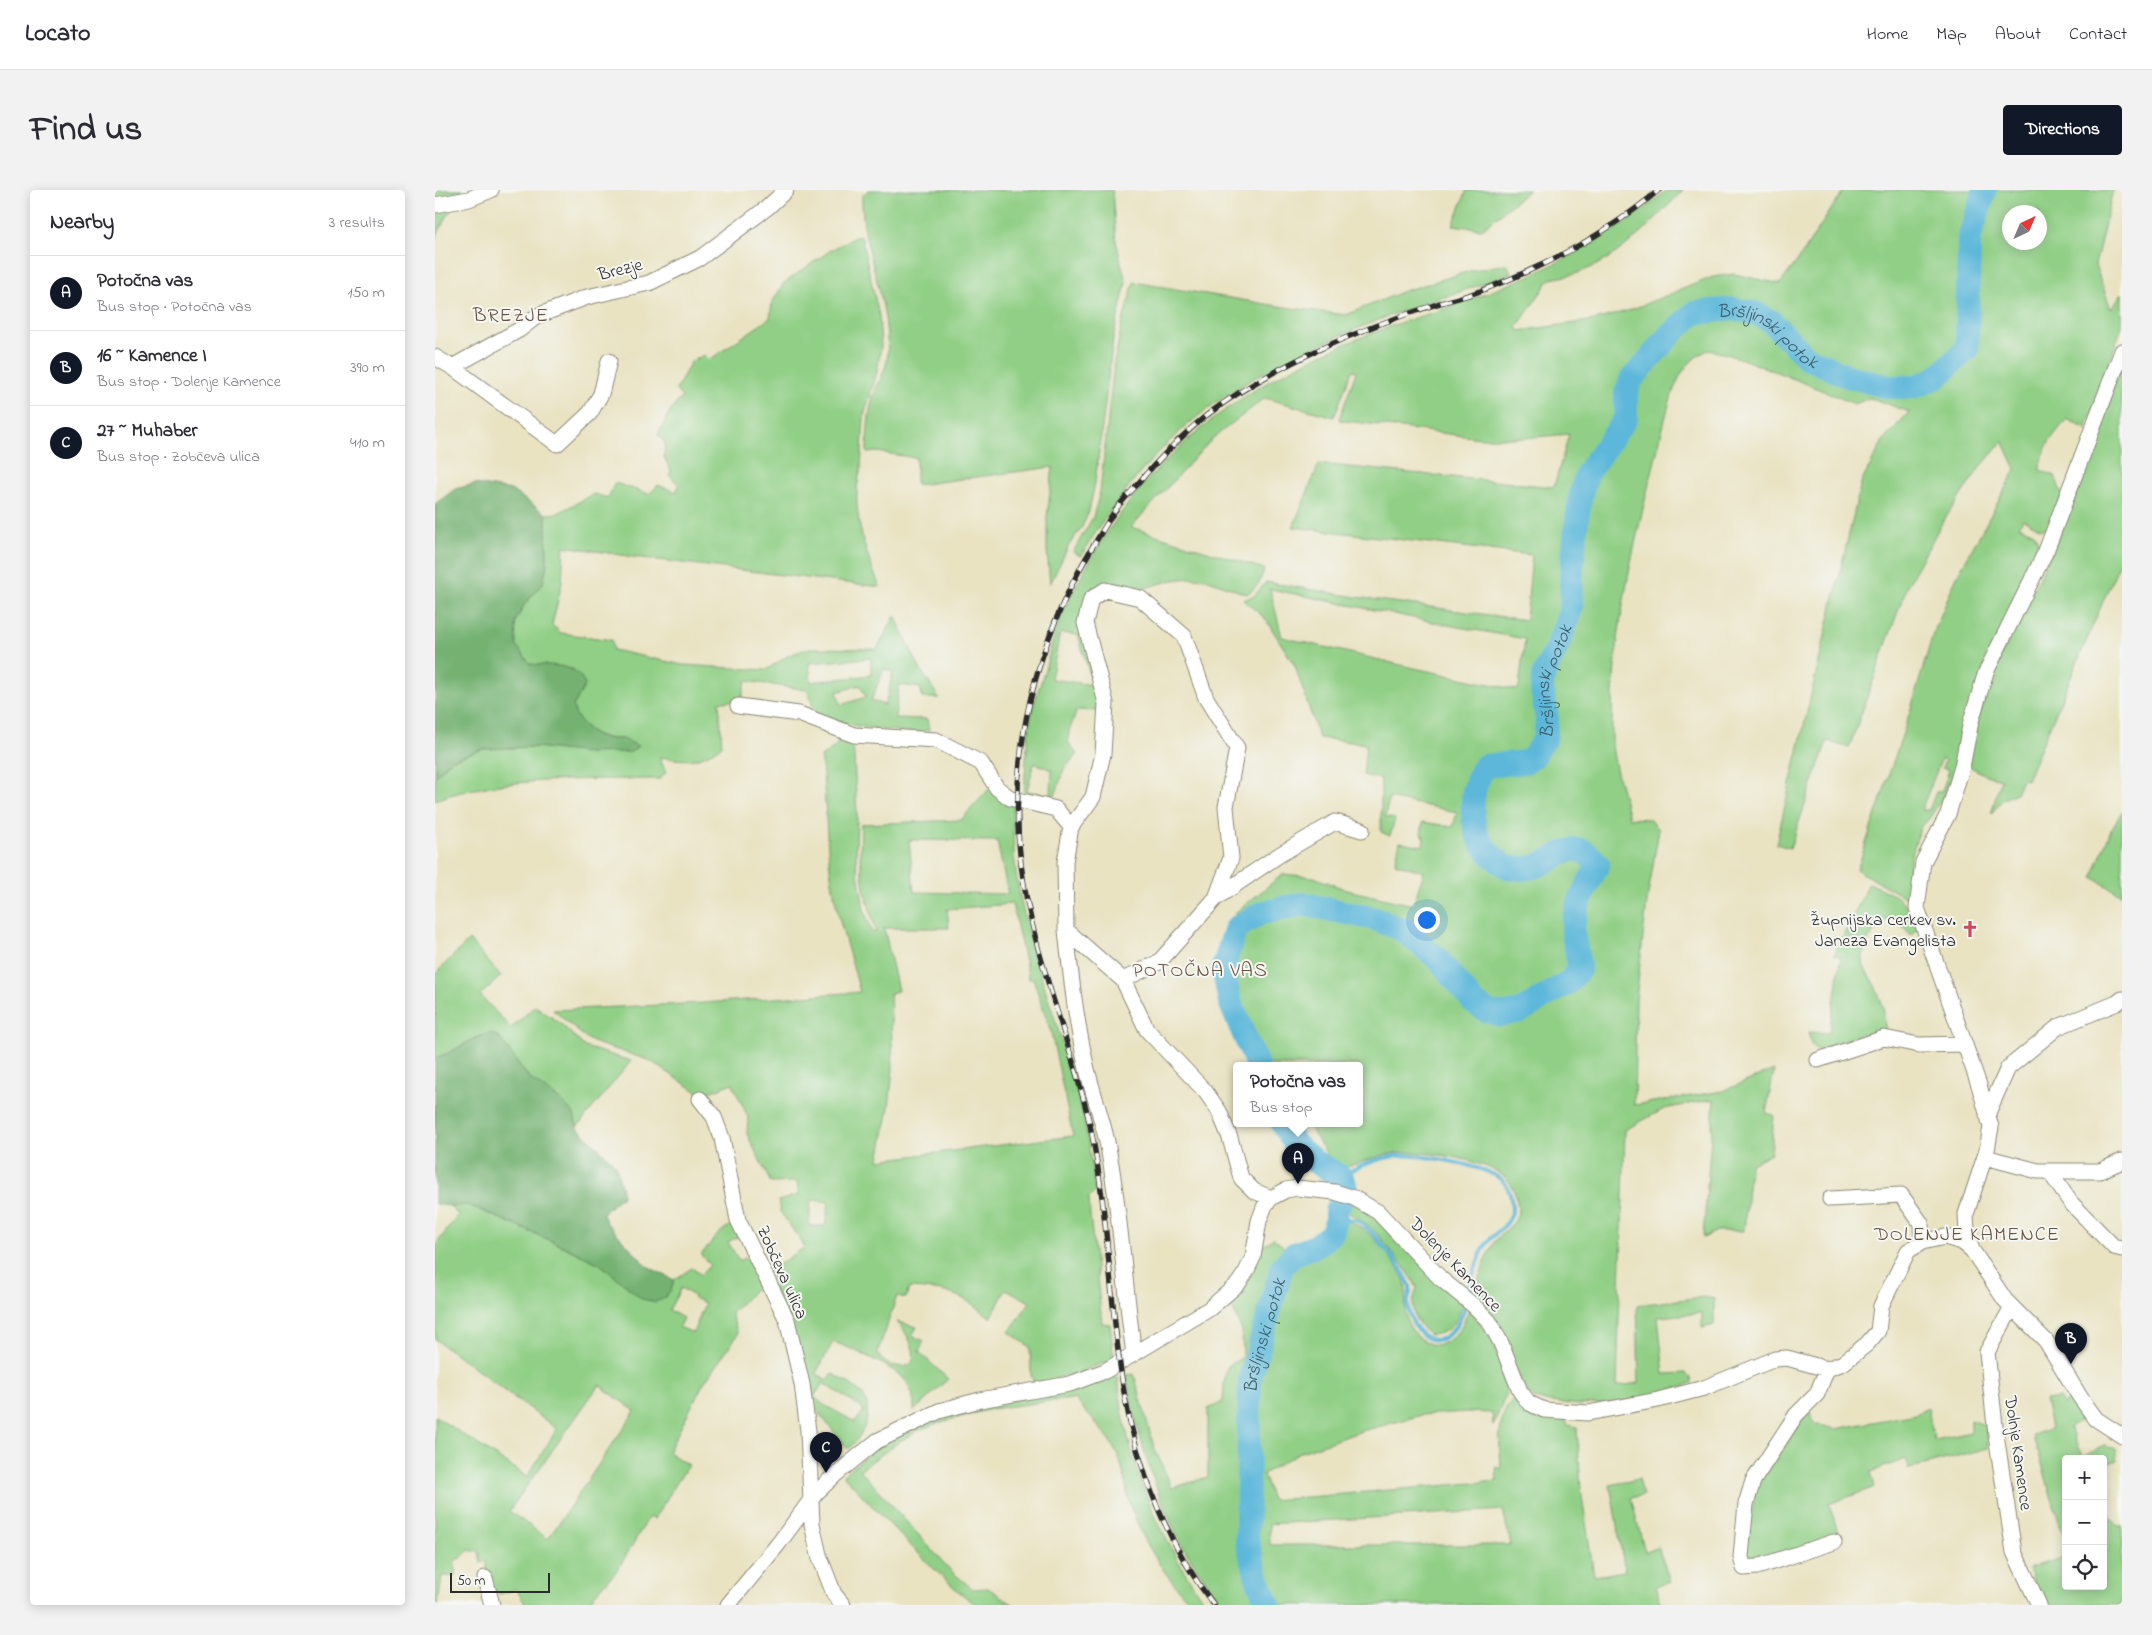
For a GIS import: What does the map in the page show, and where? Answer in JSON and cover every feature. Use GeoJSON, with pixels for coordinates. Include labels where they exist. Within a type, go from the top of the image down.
{"type":"FeatureCollection","features":[{"type":"Feature","properties":{"kind":"street"},"geometry":{"type":"LineString","coordinates":[[435,205],[469,199],[491,190]]}},
{"type":"Feature","properties":{"kind":"street","name":"Brezje"},"geometry":{"type":"LineString","coordinates":[[452,367],[519,330],[537,316],[587,296],[649,283],[700,258],[768,207],[786,190]]}},
{"type":"Feature","properties":{"kind":"street"},"geometry":{"type":"LineString","coordinates":[[2122,351],[2046,551],[1987,672],[1971,722],[1962,768],[1948,814],[1923,862],[1917,908],[1965,1044],[1991,1128],[1985,1157],[1966,1214],[1967,1233],[1972,1250],[2005,1300],[2046,1341],[2080,1397],[2096,1419],[2122,1436]]}},
{"type":"Feature","properties":{"kind":"street"},"geometry":{"type":"LineString","coordinates":[[435,357],[452,367],[557,444],[590,413],[601,394],[609,361]]}},
{"type":"Feature","properties":{"kind":"street"},"geometry":{"type":"LineString","coordinates":[[1134,1354],[1119,1221],[1107,1142],[1087,1068],[1073,1000],[1066,930],[1065,862],[1071,827],[1093,796],[1103,754],[1106,703],[1085,623],[1091,599],[1105,590],[1140,598],[1184,636],[1206,698],[1237,748],[1226,806],[1231,858],[1215,898]]}},
{"type":"Feature","properties":{"kind":"street"},"geometry":{"type":"LineString","coordinates":[[739,706],[799,714],[854,735],[936,740],[981,763],[997,788],[1010,798],[1055,809],[1071,827]]}},
{"type":"Feature","properties":{"kind":"street"},"geometry":{"type":"LineString","coordinates":[[1123,980],[1159,962],[1215,898],[1279,855],[1335,822],[1362,830]]}},
{"type":"Feature","properties":{"kind":"street"},"geometry":{"type":"LineString","coordinates":[[728,1605],[785,1536],[813,1498],[835,1474],[877,1441],[939,1411],[980,1400],[1070,1384],[1105,1371],[1209,1309],[1238,1284],[1247,1272],[1253,1257],[1259,1221],[1265,1205],[1271,1198],[1254,1191],[1241,1178],[1230,1138],[1219,1111],[1205,1091],[1147,1030],[1123,980],[1066,930]]}},
{"type":"Feature","properties":{"kind":"street"},"geometry":{"type":"LineString","coordinates":[[1987,1115],[2007,1068],[2057,1027],[2117,1003],[2122,999]]}},
{"type":"Feature","properties":{"kind":"street"},"geometry":{"type":"LineString","coordinates":[[1818,1060],[1884,1038],[1919,1045],[1965,1044]]}},
{"type":"Feature","properties":{"kind":"street","name":"Zobčeva ulica"},"geometry":{"type":"LineString","coordinates":[[700,1099],[714,1117],[722,1138],[738,1220],[787,1320],[802,1384],[808,1431],[813,1524],[819,1555],[834,1594],[843,1605]]}},
{"type":"Feature","properties":{"kind":"street"},"geometry":{"type":"LineString","coordinates":[[1985,1157],[2038,1171],[2099,1171],[2122,1161]]}},
{"type":"Feature","properties":{"kind":"street"},"geometry":{"type":"LineString","coordinates":[[2049,1171],[2071,1203],[2114,1247],[2122,1249]]}},
{"type":"Feature","properties":{"kind":"street","name":"Dolenje Kamence"},"geometry":{"type":"LineString","coordinates":[[1271,1198],[1279,1192],[1297,1188],[1335,1192],[1354,1198],[1378,1212],[1440,1278],[1489,1321],[1501,1343],[1520,1391],[1529,1403],[1544,1410],[1587,1413],[1658,1400],[1704,1388],[1775,1359],[1787,1358],[1827,1369]]}},
{"type":"Feature","properties":{"kind":"street"},"geometry":{"type":"LineString","coordinates":[[1830,1199],[1901,1195],[1921,1223],[1922,1242]]}},
{"type":"Feature","properties":{"kind":"street"},"geometry":{"type":"LineString","coordinates":[[1945,1238],[1966,1214]]}},
{"type":"Feature","properties":{"kind":"street"},"geometry":{"type":"LineString","coordinates":[[1834,1542],[1757,1567],[1744,1568],[1741,1557],[1745,1504],[1753,1481],[1796,1416],[1817,1394],[1827,1369],[1843,1363],[1867,1344],[1878,1331],[1881,1306],[1907,1251],[1922,1242],[1945,1238],[1962,1242],[1972,1250]]}},
{"type":"Feature","properties":{"kind":"street","name":"Dolnje Kamence"},"geometry":{"type":"LineString","coordinates":[[2012,1307],[1987,1352],[1996,1435],[2014,1552],[2039,1605]]}},
{"type":"Feature","properties":{"kind":"street"},"geometry":{"type":"LineString","coordinates":[[485,1578],[492,1605]]}},
{"type":"Feature","properties":{"kind":"green space"},"geometry":{"type":"Polygon","coordinates":[[[435,190],[462,190],[435,238],[435,190]]]}},
{"type":"Feature","properties":{"kind":"green space"},"geometry":{"type":"Polygon","coordinates":[[[868,190],[1112,190],[1116,241],[1126,283],[1113,339],[1095,483],[1089,511],[1082,527],[1069,545],[1050,584],[1047,551],[1047,517],[1053,467],[916,485],[916,458],[877,452],[867,453],[871,404],[886,365],[888,349],[882,302],[865,232],[862,196],[868,190]]]}},
{"type":"Feature","properties":{"kind":"green space"},"geometry":{"type":"Polygon","coordinates":[[[1467,190],[1529,190],[1482,229],[1453,225],[1467,190]]]}},
{"type":"Feature","properties":{"kind":"green space"},"geometry":{"type":"Polygon","coordinates":[[[1667,190],[1683,190],[1636,237],[1610,257],[1577,273],[1550,279],[1517,327],[1519,331],[1595,320],[1630,310],[1713,277],[1734,274],[1780,284],[1844,190],[2113,190],[2095,265],[2111,309],[2122,293],[2122,326],[2086,429],[2067,419],[2049,443],[2043,455],[2040,470],[2055,476],[2062,495],[2049,528],[2041,529],[2023,519],[2019,526],[2034,533],[2040,548],[1951,784],[1929,819],[1920,828],[1910,860],[1908,881],[1910,891],[1915,896],[1910,900],[1857,870],[1910,712],[1933,634],[1957,576],[2016,469],[2003,441],[1979,469],[1942,523],[1907,586],[1849,748],[1827,741],[1790,848],[1776,844],[1861,483],[1883,441],[1909,412],[1869,398],[1855,404],[1753,363],[1715,351],[1706,351],[1697,356],[1686,367],[1678,380],[1665,419],[1631,564],[1619,634],[1612,705],[1613,749],[1629,818],[1649,819],[1659,829],[1647,901],[1636,1000],[1634,1105],[1723,1091],[1774,1070],[1766,1113],[1774,1115],[1771,1153],[1750,1165],[1744,1231],[1717,1231],[1703,1238],[1714,1099],[1664,1109],[1625,1130],[1617,1386],[1639,1383],[1637,1305],[1703,1297],[1714,1299],[1714,1325],[1702,1328],[1702,1313],[1658,1317],[1664,1374],[1686,1373],[1691,1377],[1692,1383],[1654,1395],[1608,1404],[1579,1405],[1550,1402],[1534,1398],[1529,1394],[1472,1298],[1493,1244],[1517,1217],[1516,1198],[1508,1180],[1495,1170],[1481,1165],[1450,1156],[1433,1154],[1390,1154],[1345,1167],[1335,1167],[1310,1127],[1363,1127],[1363,1062],[1267,1062],[1249,1036],[1230,982],[1228,966],[1240,931],[1251,922],[1262,916],[1309,911],[1355,921],[1389,931],[1405,939],[1478,1010],[1491,1017],[1506,1019],[1524,1014],[1572,986],[1582,973],[1585,958],[1580,940],[1580,925],[1585,904],[1603,863],[1592,852],[1573,847],[1559,850],[1532,864],[1515,864],[1493,849],[1486,841],[1481,833],[1478,815],[1480,782],[1489,772],[1530,764],[1548,741],[1552,719],[1547,692],[1548,677],[1560,652],[1574,614],[1577,595],[1578,549],[1584,499],[1577,499],[1571,527],[1566,568],[1567,605],[1538,676],[1536,692],[1542,709],[1541,730],[1537,744],[1530,754],[1518,759],[1484,761],[1469,775],[1464,817],[1472,840],[1497,869],[1523,877],[1541,873],[1568,855],[1582,855],[1591,866],[1577,890],[1569,917],[1568,926],[1573,961],[1572,969],[1568,976],[1551,989],[1500,1011],[1475,1001],[1428,944],[1407,926],[1376,913],[1316,901],[1291,900],[1261,905],[1240,918],[1235,913],[1283,874],[1314,877],[1347,890],[1413,905],[1424,872],[1395,863],[1400,842],[1423,846],[1424,836],[1421,834],[1423,822],[1453,827],[1457,812],[1389,798],[1385,817],[1395,819],[1390,836],[1381,832],[1381,779],[1363,775],[1366,744],[1319,738],[1295,666],[1265,618],[1243,600],[1254,596],[1266,582],[1356,597],[1526,620],[1532,555],[1293,527],[1319,464],[1554,487],[1569,434],[1524,438],[1480,438],[1339,420],[1356,372],[1352,370],[1334,417],[1265,398],[1213,438],[1131,527],[1264,569],[1258,584],[1246,594],[1206,579],[1190,578],[1173,580],[1137,590],[1090,595],[1100,711],[1077,710],[1069,731],[1068,742],[1077,754],[1064,769],[1053,802],[1024,797],[1031,717],[1063,611],[1109,530],[1139,490],[1171,455],[1207,424],[1245,396],[1287,371],[1331,350],[1378,331],[1465,302],[1503,287],[1553,265],[1600,239],[1646,208],[1667,190]],[[1270,589],[1282,637],[1517,690],[1519,687],[1525,639],[1270,589]],[[1060,633],[1051,679],[1093,685],[1078,635],[1060,633]],[[1942,758],[1921,810],[1929,810],[1936,792],[1942,791],[1949,770],[1942,768],[1945,760],[1942,758]],[[1034,763],[1027,791],[1051,795],[1052,770],[1034,763]]]}},
{"type":"Feature","properties":{"kind":"green space"},"geometry":{"type":"Polygon","coordinates":[[[861,236],[879,316],[881,346],[877,372],[864,416],[861,469],[857,498],[860,529],[880,587],[634,557],[564,546],[562,583],[552,625],[561,633],[612,640],[613,650],[683,665],[766,670],[789,655],[810,648],[877,649],[895,616],[920,669],[939,698],[922,698],[921,688],[899,685],[895,718],[927,719],[929,730],[906,732],[836,721],[816,712],[807,690],[746,681],[741,701],[719,702],[722,746],[698,758],[685,760],[659,757],[666,772],[660,779],[516,783],[460,792],[435,800],[435,777],[451,760],[483,749],[537,747],[587,753],[608,752],[623,739],[607,738],[599,735],[585,727],[580,721],[573,706],[585,685],[573,669],[530,664],[516,645],[515,622],[524,605],[543,583],[547,564],[546,514],[558,513],[594,494],[608,498],[615,483],[649,494],[658,485],[676,492],[679,485],[669,475],[671,471],[664,457],[665,443],[658,435],[670,411],[682,397],[676,390],[691,362],[704,355],[709,360],[770,318],[772,303],[784,283],[831,250],[855,237],[861,236]],[[871,658],[809,663],[811,682],[871,675],[871,658]],[[884,669],[871,701],[885,705],[893,672],[884,669]],[[860,685],[837,692],[841,705],[866,697],[860,685]]]}},
{"type":"Feature","properties":{"kind":"green space"},"geometry":{"type":"Polygon","coordinates":[[[1507,264],[1511,273],[1351,331],[1276,366],[1228,394],[1185,427],[1155,456],[1128,487],[1103,521],[1081,556],[1073,552],[1093,517],[1100,492],[1114,363],[1122,324],[1134,282],[1284,307],[1346,315],[1404,291],[1473,270],[1507,264]]]}},
{"type":"Feature","properties":{"kind":"green space"},"geometry":{"type":"Polygon","coordinates":[[[2122,362],[2122,557],[2027,780],[2022,779],[2016,793],[2002,800],[1991,814],[2001,779],[1985,775],[1969,766],[1970,749],[1991,677],[2063,528],[2081,484],[2122,362]]]}},
{"type":"Feature","properties":{"kind":"green space"},"geometry":{"type":"Polygon","coordinates":[[[475,484],[511,490],[546,514],[547,564],[543,583],[524,605],[515,622],[516,645],[530,664],[555,665],[576,672],[585,685],[573,706],[578,718],[587,728],[598,735],[605,738],[627,740],[638,746],[631,752],[587,753],[537,747],[483,749],[451,760],[435,777],[435,504],[455,489],[475,484]]]}},
{"type":"Feature","properties":{"kind":"green space"},"geometry":{"type":"Polygon","coordinates":[[[838,728],[853,739],[857,814],[856,862],[864,909],[872,932],[876,932],[864,888],[860,858],[861,824],[961,820],[990,788],[1013,803],[1015,866],[1024,914],[1086,1127],[1095,1192],[1089,1198],[1102,1323],[1110,1324],[1114,1359],[1070,1376],[1035,1383],[1031,1376],[1030,1347],[1009,1332],[1030,1302],[1006,1289],[991,1318],[953,1294],[935,1290],[909,1288],[906,1298],[897,1296],[877,1354],[885,1362],[893,1365],[906,1366],[911,1363],[914,1358],[913,1350],[902,1327],[897,1322],[917,1327],[912,1336],[924,1341],[919,1352],[948,1379],[914,1411],[912,1392],[901,1376],[872,1358],[833,1342],[816,1373],[827,1380],[833,1374],[855,1388],[863,1395],[868,1412],[861,1433],[848,1449],[808,1400],[769,1271],[805,1247],[780,1211],[778,1201],[799,1195],[797,1182],[771,1183],[747,1134],[748,1117],[732,1083],[702,1095],[649,1060],[595,1043],[586,1038],[553,1010],[704,1003],[860,992],[838,915],[829,855],[821,757],[837,745],[838,728]],[[909,840],[914,892],[1008,894],[997,841],[909,840]],[[1012,904],[947,909],[949,928],[884,928],[898,991],[890,993],[893,1068],[889,1108],[879,1160],[1073,1136],[1051,1032],[1033,978],[1029,979],[1012,904]],[[811,1200],[809,1226],[825,1226],[829,1202],[811,1200]],[[823,1383],[814,1397],[824,1405],[855,1422],[864,1411],[861,1407],[823,1383]]]}},
{"type":"Feature","properties":{"kind":"green space"},"geometry":{"type":"Polygon","coordinates":[[[2122,811],[2122,895],[2092,877],[2111,830],[2122,811]]]}},
{"type":"Feature","properties":{"kind":"green space"},"geometry":{"type":"Polygon","coordinates":[[[1869,883],[1896,896],[1917,915],[1918,928],[1911,935],[1896,920],[1887,919],[1874,932],[1864,950],[1863,964],[1875,986],[1884,1011],[1885,1032],[1860,1034],[1831,1051],[1820,1052],[1812,1046],[1808,1032],[1829,1033],[1841,957],[1834,955],[1869,883]]]}},
{"type":"Feature","properties":{"kind":"green space"},"geometry":{"type":"Polygon","coordinates":[[[469,940],[501,976],[480,995],[511,1028],[535,1006],[560,1023],[585,1047],[631,1061],[577,1127],[574,1117],[569,1110],[529,1077],[498,1036],[479,1036],[445,1055],[435,1058],[435,974],[469,940]]]}},
{"type":"Feature","properties":{"kind":"green space"},"geometry":{"type":"Polygon","coordinates":[[[490,1033],[498,1036],[529,1078],[562,1101],[574,1114],[577,1127],[616,1165],[623,1195],[603,1213],[606,1222],[647,1266],[674,1280],[671,1290],[665,1297],[656,1302],[642,1299],[600,1264],[469,1205],[450,1206],[435,1204],[435,1058],[490,1033]]]}},
{"type":"Feature","properties":{"kind":"green space"},"geometry":{"type":"Polygon","coordinates":[[[1347,1198],[1359,1203],[1463,1304],[1452,1326],[1443,1332],[1430,1335],[1424,1330],[1414,1314],[1413,1302],[1417,1288],[1413,1280],[1374,1231],[1345,1211],[1347,1198]]]}},
{"type":"Feature","properties":{"kind":"green space"},"geometry":{"type":"Polygon","coordinates":[[[468,1205],[600,1264],[642,1299],[671,1290],[674,1280],[692,1268],[701,1275],[710,1265],[701,1255],[720,1232],[735,1224],[742,1234],[728,1242],[739,1261],[751,1254],[765,1280],[731,1313],[738,1334],[703,1384],[668,1452],[688,1465],[654,1519],[649,1517],[616,1572],[585,1605],[526,1605],[516,1589],[500,1594],[488,1587],[486,1561],[481,1563],[479,1552],[469,1550],[461,1558],[455,1560],[455,1576],[442,1576],[438,1605],[435,1605],[435,1416],[527,1477],[557,1429],[435,1339],[435,1246],[458,1215],[450,1206],[468,1205]],[[681,1288],[669,1310],[683,1318],[679,1327],[693,1333],[705,1303],[693,1298],[694,1296],[681,1288]],[[599,1385],[509,1511],[548,1539],[635,1411],[599,1385]]]}},
{"type":"Feature","properties":{"kind":"green space"},"geometry":{"type":"Polygon","coordinates":[[[1349,1221],[1365,1231],[1386,1251],[1397,1267],[1405,1281],[1405,1309],[1408,1323],[1421,1339],[1430,1344],[1446,1342],[1460,1328],[1469,1309],[1492,1340],[1509,1388],[1493,1426],[1492,1413],[1466,1412],[1422,1415],[1362,1431],[1298,1453],[1263,1474],[1272,1500],[1497,1481],[1496,1467],[1501,1469],[1500,1431],[1504,1413],[1515,1397],[1525,1406],[1564,1416],[1568,1425],[1577,1427],[1581,1490],[1594,1576],[1625,1571],[1610,1485],[1639,1479],[1643,1495],[1631,1498],[1645,1552],[1658,1547],[1670,1581],[1655,1587],[1662,1605],[1223,1605],[1188,1555],[1157,1490],[1142,1445],[1126,1375],[1134,1374],[1154,1447],[1172,1488],[1208,1477],[1208,1409],[1223,1402],[1227,1367],[1243,1357],[1242,1331],[1231,1304],[1259,1250],[1273,1238],[1283,1246],[1286,1257],[1300,1262],[1317,1256],[1339,1239],[1344,1224],[1349,1221]],[[1503,1510],[1269,1524],[1270,1545],[1511,1545],[1503,1510]]]}},
{"type":"Feature","properties":{"kind":"green space"},"geometry":{"type":"Polygon","coordinates":[[[1111,1376],[1118,1377],[1128,1438],[1147,1497],[1173,1552],[1206,1605],[1187,1605],[1190,1602],[1162,1568],[1146,1542],[1134,1515],[1117,1453],[1103,1432],[1075,1399],[991,1409],[938,1423],[919,1430],[900,1441],[860,1470],[951,1571],[973,1589],[988,1588],[1014,1605],[979,1605],[968,1599],[911,1546],[843,1475],[881,1444],[946,1413],[1024,1398],[1049,1396],[1111,1376]]]}},
{"type":"Feature","properties":{"kind":"green space"},"geometry":{"type":"Polygon","coordinates":[[[2060,1398],[2063,1405],[2073,1398],[2084,1418],[2069,1427],[2083,1455],[2062,1455],[2062,1529],[2033,1435],[2051,1428],[2045,1400],[2060,1398]]]}},
{"type":"Feature","properties":{"kind":"green space"},"geometry":{"type":"Polygon","coordinates":[[[1928,1408],[1934,1440],[1971,1432],[1971,1420],[1987,1426],[1988,1448],[1909,1469],[1905,1459],[1871,1472],[1875,1487],[1829,1504],[1838,1532],[1832,1538],[1755,1563],[1744,1559],[1757,1481],[1810,1409],[1813,1420],[1817,1424],[1835,1429],[1916,1414],[1928,1408]]]}},
{"type":"Feature","properties":{"kind":"green space"},"geometry":{"type":"Polygon","coordinates":[[[2105,1446],[2116,1449],[2118,1460],[2107,1464],[2107,1455],[2085,1455],[2105,1446]]]}},
{"type":"Feature","properties":{"kind":"green space"},"geometry":{"type":"Polygon","coordinates":[[[2107,1512],[2119,1528],[2122,1526],[2122,1605],[2043,1605],[2028,1568],[2062,1558],[2062,1590],[2107,1590],[2107,1512]]]}},
{"type":"Feature","properties":{"kind":"waterway","name":"Bršljinski potok"},"geometry":{"type":"LineString","coordinates":[[1256,1062],[1230,1002],[1223,968],[1236,928],[1261,913],[1303,904],[1376,919],[1404,931],[1438,959],[1474,1003],[1487,1011],[1500,1015],[1521,1011],[1569,982],[1579,970],[1573,931],[1575,914],[1598,865],[1585,852],[1572,850],[1531,868],[1520,869],[1505,866],[1487,850],[1480,839],[1475,827],[1473,802],[1475,789],[1485,766],[1525,762],[1533,757],[1545,739],[1547,719],[1542,689],[1543,676],[1558,645],[1572,606],[1571,578],[1580,498],[1587,473],[1626,418],[1626,393],[1631,380],[1670,335],[1694,313],[1733,309],[1755,313],[1772,322],[1806,357],[1844,375],[1888,387],[1914,387],[1936,378],[1967,349],[1969,239],[1985,190]]}},
{"type":"Feature","properties":{"kind":"waterway","name":"Bršljinski potok"},"geometry":{"type":"LineString","coordinates":[[1269,1605],[1258,1581],[1247,1541],[1250,1379],[1282,1267],[1294,1254],[1316,1246],[1332,1233],[1336,1220],[1336,1211],[1346,1189],[1344,1181],[1340,1176],[1317,1163],[1296,1145],[1285,1127]]}},
{"type":"Feature","properties":{"kind":"waterway"},"geometry":{"type":"LineString","coordinates":[[1340,1176],[1374,1161],[1389,1157],[1407,1156],[1436,1159],[1470,1166],[1496,1176],[1504,1182],[1511,1199],[1511,1216],[1484,1247],[1475,1268],[1467,1296]]}},
{"type":"Feature","properties":{"kind":"waterway"},"geometry":{"type":"LineString","coordinates":[[1336,1220],[1353,1219],[1362,1224],[1387,1250],[1402,1271],[1410,1287],[1408,1300],[1410,1317],[1418,1330],[1426,1337],[1434,1340],[1442,1339],[1448,1334],[1459,1320],[1466,1303]]}},
{"type":"Feature","properties":{"kind":"railway"},"geometry":{"type":"LineString","coordinates":[[1214,1605],[1182,1557],[1168,1531],[1156,1504],[1137,1449],[1124,1392],[1119,1359],[1101,1191],[1090,1125],[1082,1092],[1042,963],[1026,897],[1018,823],[1018,781],[1030,699],[1041,659],[1073,582],[1120,504],[1169,449],[1211,412],[1264,378],[1334,343],[1407,314],[1469,295],[1534,269],[1599,234],[1640,206],[1659,190]]}},
{"type":"Feature","properties":{"kind":"place","name":"Župnijska cerkev sv. Janeza Evangelista"},"geometry":{"type":"Point","coordinates":[1970,929]}},
{"type":"Feature","properties":{"kind":"place","name":"Potočna vas"},"geometry":{"type":"Point","coordinates":[1298,1184]}},
{"type":"Feature","properties":{"kind":"place","name":"16 ~ Kamence I"},"geometry":{"type":"Point","coordinates":[2071,1364]}},
{"type":"Feature","properties":{"kind":"place","name":"27 ~ Muhaber"},"geometry":{"type":"Point","coordinates":[826,1473]}},
{"type":"Feature","properties":{"kind":"district","name":"BREZJE"},"geometry":{"type":"Point","coordinates":[511,314]}},
{"type":"Feature","properties":{"kind":"district","name":"POTOČNA VAS"},"geometry":{"type":"Point","coordinates":[1200,969]}},
{"type":"Feature","properties":{"kind":"district","name":"DOLENJE KAMENCE"},"geometry":{"type":"Point","coordinates":[1967,1233]}}]}
